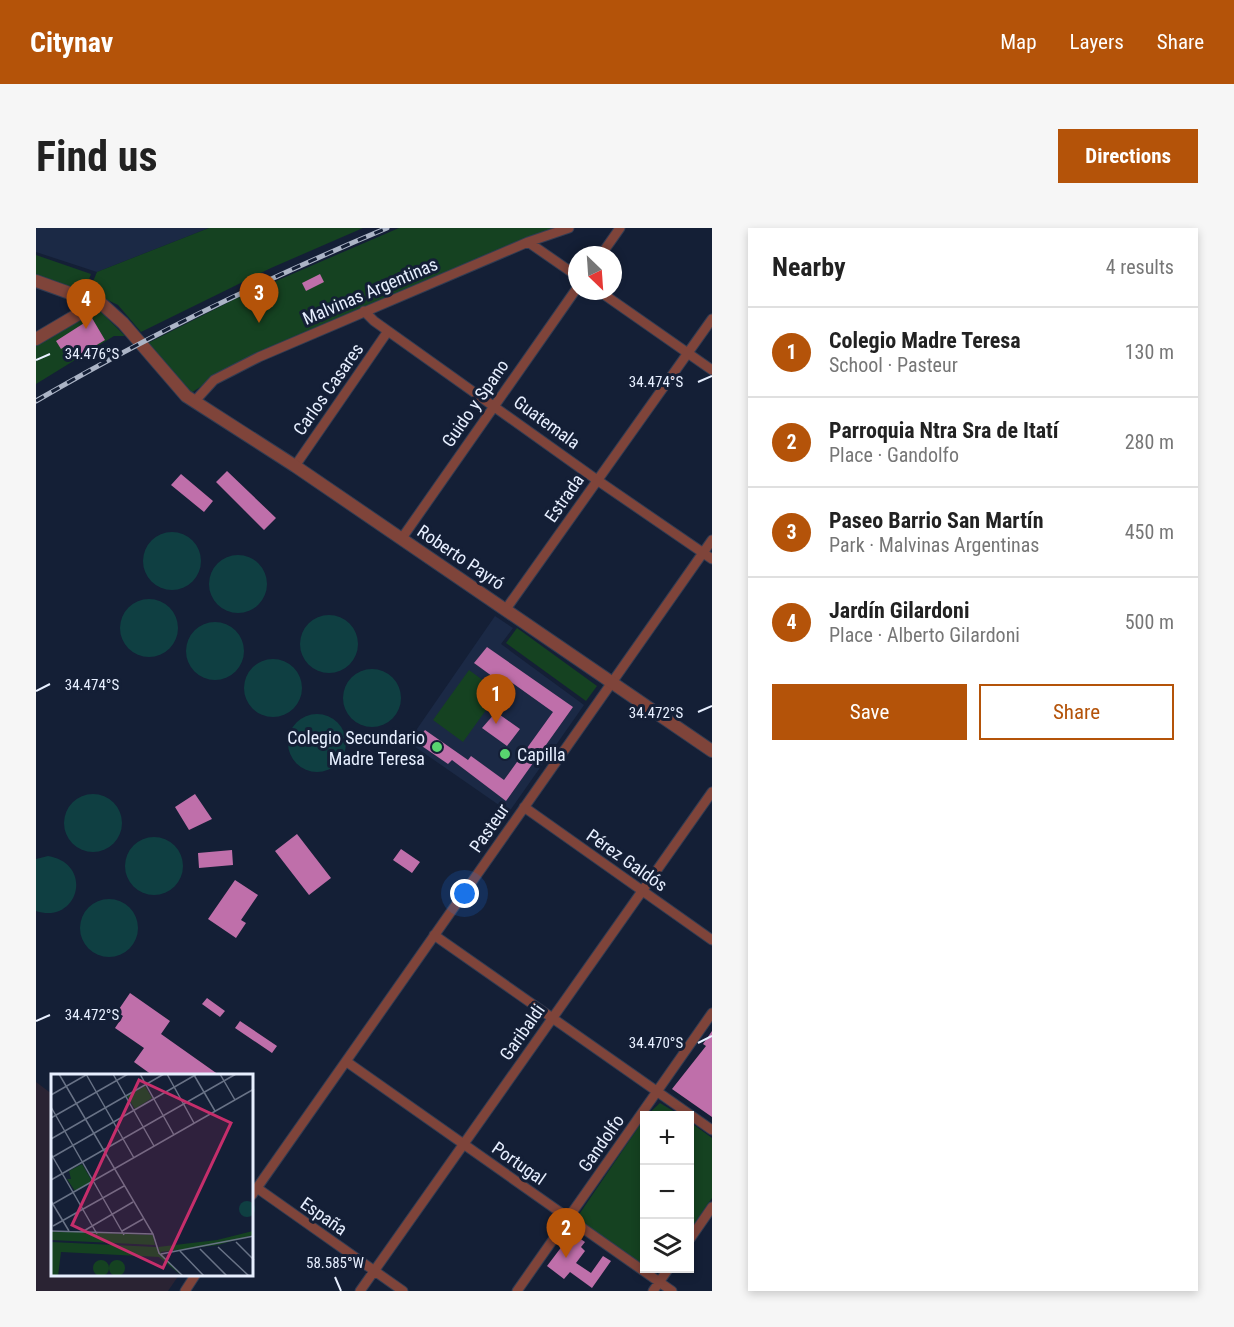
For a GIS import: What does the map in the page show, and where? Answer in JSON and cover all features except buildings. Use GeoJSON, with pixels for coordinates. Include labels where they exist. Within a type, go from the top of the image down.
{"type":"FeatureCollection","features":[{"type":"Feature","properties":{"kind":"street","name":"Malvinas Argentinas"},"geometry":{"type":"LineString","coordinates":[[190,399],[234,369],[364,311],[528,242],[569,228]]}},
{"type":"Feature","properties":{"kind":"street"},"geometry":{"type":"LineString","coordinates":[[607,246],[620,228]]}},
{"type":"Feature","properties":{"kind":"street"},"geometry":{"type":"LineString","coordinates":[[528,242],[568,270]]}},
{"type":"Feature","properties":{"kind":"street"},"geometry":{"type":"LineString","coordinates":[[36,281],[91,301],[82,312],[36,339]]}},
{"type":"Feature","properties":{"kind":"street","name":"Guido y Spano"},"geometry":{"type":"LineString","coordinates":[[402,538],[568,300]]}},
{"type":"Feature","properties":{"kind":"street"},"geometry":{"type":"LineString","coordinates":[[612,300],[712,370]]}},
{"type":"Feature","properties":{"kind":"street","name":"Roberto Payró"},"geometry":{"type":"LineString","coordinates":[[91,301],[103,305],[115,315],[173,383],[190,399],[402,538],[712,751]]}},
{"type":"Feature","properties":{"kind":"street","name":"Guatemala"},"geometry":{"type":"LineString","coordinates":[[364,311],[388,331],[597,480],[712,558]]}},
{"type":"Feature","properties":{"kind":"street","name":"Estrada"},"geometry":{"type":"LineString","coordinates":[[506,609],[712,319]]}},
{"type":"Feature","properties":{"kind":"street","name":"Carlos Casares"},"geometry":{"type":"LineString","coordinates":[[295,466],[388,331]]}},
{"type":"Feature","properties":{"kind":"street","name":"Pasteur"},"geometry":{"type":"LineString","coordinates":[[254,1191],[347,1062],[712,540]]}},
{"type":"Feature","properties":{"kind":"street","name":"Garibaldi"},"geometry":{"type":"LineString","coordinates":[[360,1291],[712,792]]}},
{"type":"Feature","properties":{"kind":"street","name":"Pérez Galdós"},"geometry":{"type":"LineString","coordinates":[[524,807],[712,940]]}},
{"type":"Feature","properties":{"kind":"street"},"geometry":{"type":"LineString","coordinates":[[434,935],[712,1130]]}},
{"type":"Feature","properties":{"kind":"street","name":"Gandolfo"},"geometry":{"type":"LineString","coordinates":[[517,1291],[712,1013]]}},
{"type":"Feature","properties":{"kind":"street","name":"Portugal"},"geometry":{"type":"LineString","coordinates":[[347,1062],[672,1291]]}},
{"type":"Feature","properties":{"kind":"street","name":"España"},"geometry":{"type":"LineString","coordinates":[[254,1191],[402,1291]]}},
{"type":"Feature","properties":{"kind":"street"},"geometry":{"type":"LineString","coordinates":[[694,1233],[712,1207]]}},
{"type":"Feature","properties":{"kind":"street"},"geometry":{"type":"LineString","coordinates":[[653,1291],[666,1273]]}},
{"type":"Feature","properties":{"kind":"street"},"geometry":{"type":"LineString","coordinates":[[185,1291],[195,1276]]}},
{"type":"Feature","properties":{"kind":"shaded area"},"geometry":{"type":"Polygon","coordinates":[[[36,228],[209,228],[97,272],[36,252],[36,228]]]}},
{"type":"Feature","properties":{"kind":"shaded area"},"geometry":{"type":"Polygon","coordinates":[[[172,532],[183,534],[196,545],[201,561],[199,572],[188,585],[172,590],[161,588],[148,577],[143,561],[145,550],[156,537],[172,532]]]}},
{"type":"Feature","properties":{"kind":"shaded area"},"geometry":{"type":"Polygon","coordinates":[[[238,555],[249,557],[262,568],[267,584],[265,595],[254,608],[238,613],[227,611],[214,600],[209,584],[211,573],[222,560],[238,555]]]}},
{"type":"Feature","properties":{"kind":"shaded area"},"geometry":{"type":"Polygon","coordinates":[[[149,599],[160,601],[173,612],[178,628],[176,639],[165,652],[149,657],[138,655],[125,644],[120,628],[122,617],[133,604],[149,599]]]}},
{"type":"Feature","properties":{"kind":"shaded area"},"geometry":{"type":"Polygon","coordinates":[[[329,615],[340,617],[353,628],[358,644],[356,655],[345,668],[329,673],[318,671],[305,660],[300,644],[302,633],[313,620],[329,615]]]}},
{"type":"Feature","properties":{"kind":"shaded area"},"geometry":{"type":"Polygon","coordinates":[[[495,616],[513,628],[501,644],[584,705],[509,812],[408,742],[495,616]]]}},
{"type":"Feature","properties":{"kind":"shaded area"},"geometry":{"type":"Polygon","coordinates":[[[215,622],[226,624],[239,635],[244,651],[242,662],[231,675],[215,680],[204,678],[191,667],[186,651],[188,640],[199,627],[215,622]]]}},
{"type":"Feature","properties":{"kind":"shaded area"},"geometry":{"type":"Polygon","coordinates":[[[273,659],[284,661],[297,672],[302,688],[300,699],[289,712],[273,717],[262,715],[249,704],[244,688],[246,677],[257,664],[273,659]]]}},
{"type":"Feature","properties":{"kind":"shaded area"},"geometry":{"type":"Polygon","coordinates":[[[372,669],[383,671],[396,682],[401,698],[399,709],[388,722],[372,727],[361,725],[348,714],[343,698],[345,687],[356,674],[372,669]]]}},
{"type":"Feature","properties":{"kind":"shaded area"},"geometry":{"type":"Polygon","coordinates":[[[317,714],[328,716],[341,727],[346,743],[344,754],[333,767],[317,772],[306,770],[293,759],[288,743],[290,732],[301,719],[317,714]]]}},
{"type":"Feature","properties":{"kind":"shaded area"},"geometry":{"type":"Polygon","coordinates":[[[93,794],[104,796],[117,807],[122,823],[120,834],[109,847],[93,852],[82,850],[69,839],[64,823],[66,812],[77,799],[93,794]]]}},
{"type":"Feature","properties":{"kind":"shaded area"},"geometry":{"type":"Polygon","coordinates":[[[154,837],[165,839],[178,850],[183,866],[181,877],[170,890],[154,895],[143,893],[130,882],[125,866],[127,855],[138,842],[154,837]]]}},
{"type":"Feature","properties":{"kind":"shaded area"},"geometry":{"type":"Polygon","coordinates":[[[48,856],[63,861],[72,870],[76,881],[71,902],[51,913],[36,911],[36,859],[48,856]]]}},
{"type":"Feature","properties":{"kind":"shaded area"},"geometry":{"type":"Polygon","coordinates":[[[109,899],[120,901],[133,912],[138,928],[136,939],[125,952],[109,957],[98,955],[85,944],[80,928],[82,917],[93,904],[109,899]]]}},
{"type":"Feature","properties":{"kind":"shaded area"},"geometry":{"type":"Polygon","coordinates":[[[36,1082],[51,1093],[51,1276],[178,1276],[168,1291],[36,1291],[36,1082]]]}},
{"type":"Feature","properties":{"kind":"green space"},"geometry":{"type":"Polygon","coordinates":[[[209,228],[363,228],[271,268],[141,332],[118,305],[89,291],[97,272],[209,228]]]}},
{"type":"Feature","properties":{"kind":"green space"},"geometry":{"type":"Polygon","coordinates":[[[399,228],[561,228],[214,378],[191,393],[152,352],[148,343],[241,296],[399,228]]]}},
{"type":"Feature","properties":{"kind":"green space"},"geometry":{"type":"Polygon","coordinates":[[[36,255],[91,274],[84,293],[36,277],[36,255]]]}},
{"type":"Feature","properties":{"kind":"green space"},"geometry":{"type":"Polygon","coordinates":[[[90,310],[99,310],[125,336],[114,336],[36,384],[36,344],[90,310]]]}},
{"type":"Feature","properties":{"kind":"green space"},"geometry":{"type":"Polygon","coordinates":[[[517,628],[597,686],[586,701],[506,643],[517,628]]]}},
{"type":"Feature","properties":{"kind":"green space"},"geometry":{"type":"Polygon","coordinates":[[[469,670],[499,692],[463,742],[433,720],[469,670]]]}},
{"type":"Feature","properties":{"kind":"green space"},"geometry":{"type":"Polygon","coordinates":[[[660,1103],[673,1111],[651,1111],[660,1103]]]}},
{"type":"Feature","properties":{"kind":"green space"},"geometry":{"type":"Polygon","coordinates":[[[640,1125],[640,1264],[581,1222],[578,1216],[640,1125]]]}},
{"type":"Feature","properties":{"kind":"green space"},"geometry":{"type":"Polygon","coordinates":[[[694,1125],[712,1138],[712,1198],[694,1224],[694,1125]]]}},
{"type":"Feature","properties":{"kind":"railway"},"geometry":{"type":"LineString","coordinates":[[36,401],[209,308],[387,228]]}},
{"type":"Feature","properties":{"kind":"place","name":"Paseo Barrio San Martín"},"geometry":{"type":"Point","coordinates":[259,323]}},
{"type":"Feature","properties":{"kind":"place","name":"Jardín Gilardoni"},"geometry":{"type":"Point","coordinates":[86,329]}},
{"type":"Feature","properties":{"kind":"place","name":"Colegio Madre Teresa"},"geometry":{"type":"Point","coordinates":[496,724]}},
{"type":"Feature","properties":{"kind":"place","name":"Colegio Secundario Madre Teresa"},"geometry":{"type":"Point","coordinates":[437,747]}},
{"type":"Feature","properties":{"kind":"place","name":"Capilla"},"geometry":{"type":"Point","coordinates":[505,754]}},
{"type":"Feature","properties":{"kind":"place","name":"Parroquia Ntra Sra de Itatí"},"geometry":{"type":"Point","coordinates":[566,1258]}}]}
